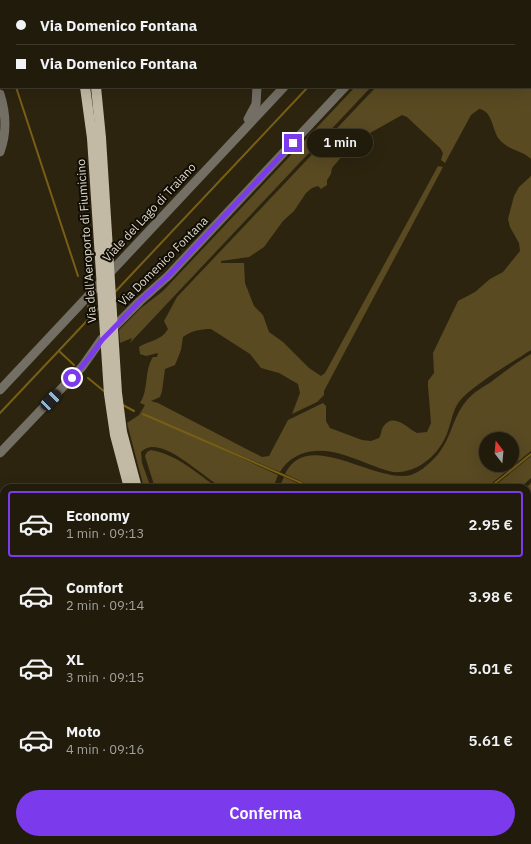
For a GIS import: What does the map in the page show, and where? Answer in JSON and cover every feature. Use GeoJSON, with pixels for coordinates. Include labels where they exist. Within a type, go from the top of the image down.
{"type":"FeatureCollection","features":[{"type":"Feature","properties":{"kind":"main road","name":"Via dell'Aeroporto di Fiumicino"},"geometry":{"type":"LineString","coordinates":[[85,88],[97,138],[117,393],[122,432],[136,484]]}},
{"type":"Feature","properties":{"kind":"main road","name":"Via dell'Aeroporto di Fiumicino"},"geometry":{"type":"LineString","coordinates":[[97,88],[97,138],[109,394],[115,435],[128,484]]}},
{"type":"Feature","properties":{"kind":"street"},"geometry":{"type":"LineString","coordinates":[[238,136],[256,104],[257,88]]}},
{"type":"Feature","properties":{"kind":"street","name":"Viale del Lago di Traiano"},"geometry":{"type":"LineString","coordinates":[[0,390],[283,88]]}},
{"type":"Feature","properties":{"kind":"street","name":"Via Domenico Fontana"},"geometry":{"type":"LineString","coordinates":[[0,453],[82,367],[102,340],[140,301],[168,276],[344,88]]}},
{"type":"Feature","properties":{"kind":"street"},"geometry":{"type":"LineString","coordinates":[[0,94],[5,124],[4,137],[0,152]]}},
{"type":"Feature","properties":{"kind":"shaded area"},"geometry":{"type":"Polygon","coordinates":[[[354,88],[370,88],[130,343],[132,338],[120,343],[119,330],[141,308],[163,291],[354,88]]]}},
{"type":"Feature","properties":{"kind":"shaded area"},"geometry":{"type":"Polygon","coordinates":[[[375,88],[531,88],[531,159],[523,153],[503,143],[497,135],[490,117],[484,110],[479,109],[471,115],[445,163],[441,160],[443,153],[440,148],[407,117],[402,115],[354,142],[332,168],[331,174],[327,180],[327,185],[321,189],[318,186],[312,188],[306,193],[294,211],[283,221],[264,247],[249,257],[221,261],[221,263],[244,263],[245,283],[254,306],[263,315],[269,332],[283,342],[309,368],[321,376],[325,373],[438,166],[443,167],[324,391],[324,395],[317,402],[292,414],[300,393],[298,384],[279,373],[261,368],[250,354],[211,329],[192,332],[183,337],[181,350],[175,365],[165,369],[160,397],[151,401],[158,403],[262,457],[269,456],[288,420],[323,403],[326,406],[326,421],[330,428],[362,440],[371,441],[379,438],[382,429],[390,421],[400,422],[417,433],[427,432],[431,423],[428,381],[434,373],[433,353],[458,301],[475,292],[490,279],[503,272],[520,251],[519,243],[510,227],[508,219],[514,196],[519,187],[531,176],[531,350],[482,382],[459,402],[453,414],[443,443],[428,460],[422,464],[408,471],[393,472],[345,455],[327,451],[319,451],[301,454],[295,457],[286,463],[280,472],[176,428],[278,475],[275,484],[216,484],[171,452],[159,448],[149,447],[141,452],[142,463],[150,484],[143,484],[127,423],[139,415],[145,405],[140,403],[145,392],[148,368],[153,357],[157,357],[158,353],[146,356],[140,354],[139,347],[159,338],[165,333],[168,329],[164,321],[177,297],[375,88]]]}},
{"type":"Feature","properties":{"kind":"shaded area"},"geometry":{"type":"Polygon","coordinates":[[[531,354],[531,451],[519,461],[519,432],[479,432],[479,472],[505,472],[491,484],[307,484],[285,474],[295,461],[309,456],[325,456],[396,476],[411,475],[421,470],[435,458],[446,441],[461,408],[470,397],[531,354]]]}},
{"type":"Feature","properties":{"kind":"shaded area"},"geometry":{"type":"Polygon","coordinates":[[[151,450],[160,452],[178,460],[213,484],[154,484],[145,456],[147,452],[151,450]]]}},
{"type":"Feature","properties":{"kind":"shaded area"},"geometry":{"type":"Polygon","coordinates":[[[531,456],[531,478],[524,484],[497,484],[512,472],[519,472],[519,466],[531,456]]]}},
{"type":"Feature","properties":{"kind":"shaded area"},"geometry":{"type":"Polygon","coordinates":[[[284,477],[299,484],[281,484],[284,477]]]}},
{"type":"Feature","properties":{"kind":"waterway"},"geometry":{"type":"LineString","coordinates":[[16,88],[78,276]]}},
{"type":"Feature","properties":{"kind":"waterway"},"geometry":{"type":"LineString","coordinates":[[114,293],[307,88]]}},
{"type":"Feature","properties":{"kind":"waterway"},"geometry":{"type":"LineString","coordinates":[[88,306],[91,316]]}},
{"type":"Feature","properties":{"kind":"waterway"},"geometry":{"type":"LineString","coordinates":[[0,413],[100,307]]}},
{"type":"Feature","properties":{"kind":"waterway"},"geometry":{"type":"LineString","coordinates":[[59,351],[74,365]]}},
{"type":"Feature","properties":{"kind":"waterway"},"geometry":{"type":"LineString","coordinates":[[88,378],[105,392]]}},
{"type":"Feature","properties":{"kind":"waterway"},"geometry":{"type":"LineString","coordinates":[[121,404],[134,411]]}},
{"type":"Feature","properties":{"kind":"waterway"},"geometry":{"type":"LineString","coordinates":[[143,414],[304,484]]}},
{"type":"Feature","properties":{"kind":"waterway"},"geometry":{"type":"LineString","coordinates":[[494,484],[531,454]]}},
{"type":"Feature","properties":{"kind":"route"},"geometry":{"type":"LineString","coordinates":[[72,378],[102,340],[140,301],[168,276],[293,143]]}}]}
